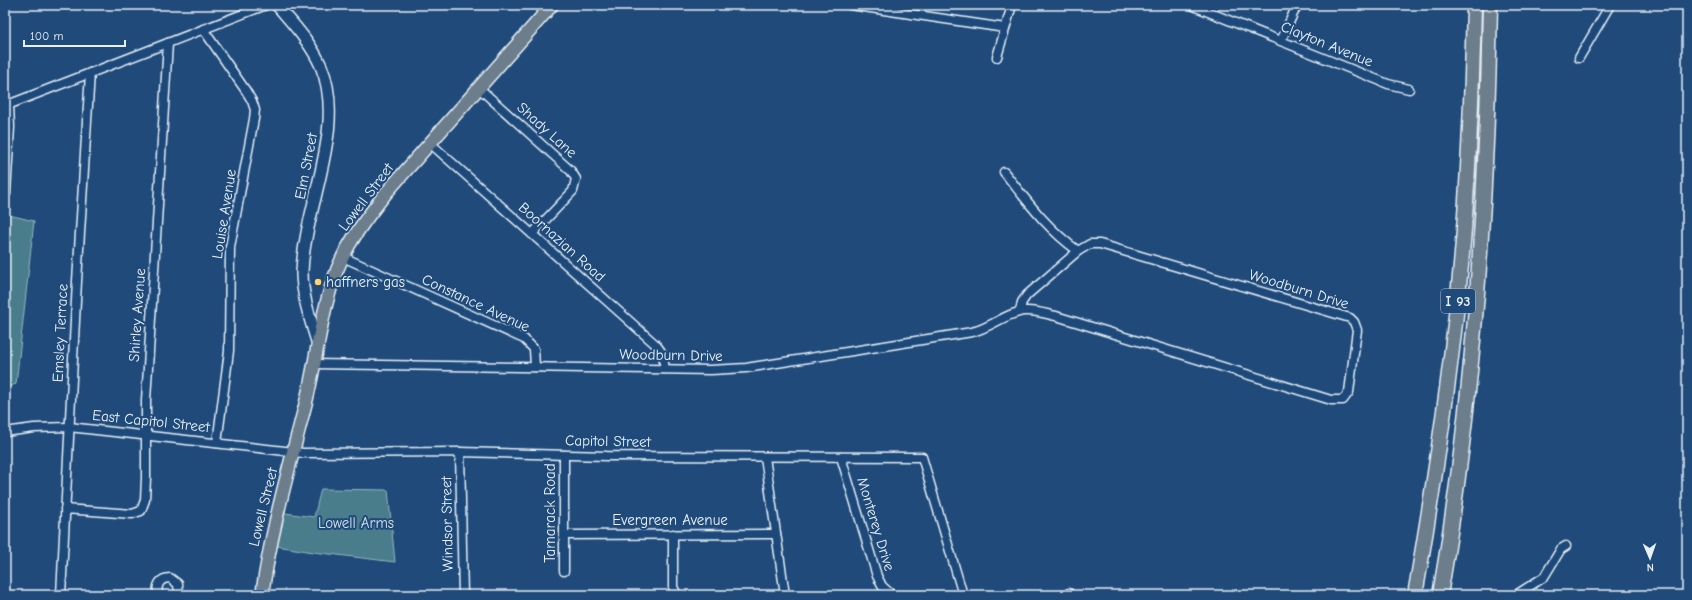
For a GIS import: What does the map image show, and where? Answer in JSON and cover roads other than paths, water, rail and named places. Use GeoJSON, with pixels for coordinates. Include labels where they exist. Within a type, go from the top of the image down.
{"type":"FeatureCollection","features":[{"type":"Feature","properties":{"kind":"highway","name":"I 93"},"geometry":{"type":"LineString","coordinates":[[1415,595],[1442,420],[1461,265],[1468,168],[1474,5]]}},
{"type":"Feature","properties":{"kind":"highway","name":"I 93"},"geometry":{"type":"LineString","coordinates":[[1440,595],[1457,486],[1475,329],[1484,186],[1490,5]]}},
{"type":"Feature","properties":{"kind":"main road","name":"Lowell Street"},"geometry":{"type":"LineString","coordinates":[[262,595],[269,550],[333,282],[343,256],[373,210],[552,5]]}},
{"type":"Feature","properties":{"kind":"street"},"geometry":{"type":"LineString","coordinates":[[6,194],[10,127],[7,105],[266,5]]}},
{"type":"Feature","properties":{"kind":"street","name":"Elm Street"},"geometry":{"type":"LineString","coordinates":[[277,5],[309,45],[321,66],[330,106],[327,136],[306,241],[302,271],[307,308],[318,346]]}},
{"type":"Feature","properties":{"kind":"street"},"geometry":{"type":"LineString","coordinates":[[850,5],[1005,28]]}},
{"type":"Feature","properties":{"kind":"street"},"geometry":{"type":"LineString","coordinates":[[997,57],[1012,5]]}},
{"type":"Feature","properties":{"kind":"street","name":"Clayton Avenue"},"geometry":{"type":"LineString","coordinates":[[1191,5],[1388,84],[1409,89]]}},
{"type":"Feature","properties":{"kind":"street"},"geometry":{"type":"LineString","coordinates":[[1281,41],[1297,5]]}},
{"type":"Feature","properties":{"kind":"street"},"geometry":{"type":"LineString","coordinates":[[1579,58],[1610,5]]}},
{"type":"Feature","properties":{"kind":"street","name":"Louise Avenue"},"geometry":{"type":"LineString","coordinates":[[203,29],[246,91],[255,110],[252,137],[230,247],[229,351],[217,443]]}},
{"type":"Feature","properties":{"kind":"street","name":"Shirley Avenue"},"geometry":{"type":"LineString","coordinates":[[65,509],[132,514],[141,511],[145,500],[146,400],[168,43]]}},
{"type":"Feature","properties":{"kind":"street","name":"Emsley Terrace"},"geometry":{"type":"LineString","coordinates":[[61,595],[69,426],[90,73]]}},
{"type":"Feature","properties":{"kind":"street","name":"Shady Lane"},"geometry":{"type":"LineString","coordinates":[[479,88],[571,171],[576,179],[573,190],[532,234]]}},
{"type":"Feature","properties":{"kind":"street","name":"Boornazian Road"},"geometry":{"type":"LineString","coordinates":[[430,143],[659,347],[664,357],[664,369]]}},
{"type":"Feature","properties":{"kind":"street"},"geometry":{"type":"LineString","coordinates":[[1004,172],[1048,227],[1061,239],[1078,251]]}},
{"type":"Feature","properties":{"kind":"street","name":"Woodburn Drive"},"geometry":{"type":"LineString","coordinates":[[314,364],[729,370],[763,367],[981,330],[1020,312],[1036,312],[1056,316],[1331,400],[1340,400],[1348,394],[1357,333],[1354,322],[1350,318],[1100,244],[1090,244],[1078,251],[1027,295],[1022,302],[1020,312]]}},
{"type":"Feature","properties":{"kind":"street","name":"Constance Avenue"},"geometry":{"type":"LineString","coordinates":[[343,256],[524,339],[534,349],[535,367]]}},
{"type":"Feature","properties":{"kind":"street","name":"East Capitol Street"},"geometry":{"type":"LineString","coordinates":[[5,432],[34,428],[69,426],[293,452]]}},
{"type":"Feature","properties":{"kind":"street","name":"Capitol Street"},"geometry":{"type":"LineString","coordinates":[[293,452],[460,452],[564,455],[922,457],[963,595]]}},
{"type":"Feature","properties":{"kind":"street","name":"Windsor Street"},"geometry":{"type":"LineString","coordinates":[[460,452],[463,595]]}},
{"type":"Feature","properties":{"kind":"street","name":"Tamarack Road"},"geometry":{"type":"LineString","coordinates":[[564,455],[564,570]]}},
{"type":"Feature","properties":{"kind":"street"},"geometry":{"type":"LineString","coordinates":[[765,457],[785,595]]}},
{"type":"Feature","properties":{"kind":"street","name":"Monterey Drive"},"geometry":{"type":"LineString","coordinates":[[841,457],[877,576],[882,586],[892,595]]}},
{"type":"Feature","properties":{"kind":"street"},"geometry":{"type":"LineString","coordinates":[[673,534],[673,587],[677,595]]}},
{"type":"Feature","properties":{"kind":"street","name":"Evergreen Avenue"},"geometry":{"type":"LineString","coordinates":[[564,535],[776,534]]}},
{"type":"Feature","properties":{"kind":"street"},"geometry":{"type":"LineString","coordinates":[[1516,595],[1544,577],[1561,550],[1566,546]]}},
{"type":"Feature","properties":{"kind":"street"},"geometry":{"type":"LineString","coordinates":[[159,595],[157,591],[158,584],[163,578],[170,578],[178,584],[179,595]]}},
{"type":"Feature","properties":{"kind":"place","name":"haffners gas"},"geometry":{"type":"Point","coordinates":[318,282]}},
{"type":"Feature","properties":{"kind":"park label","name":"Lowell Arms"},"geometry":{"type":"Point","coordinates":[356,523]}}]}
